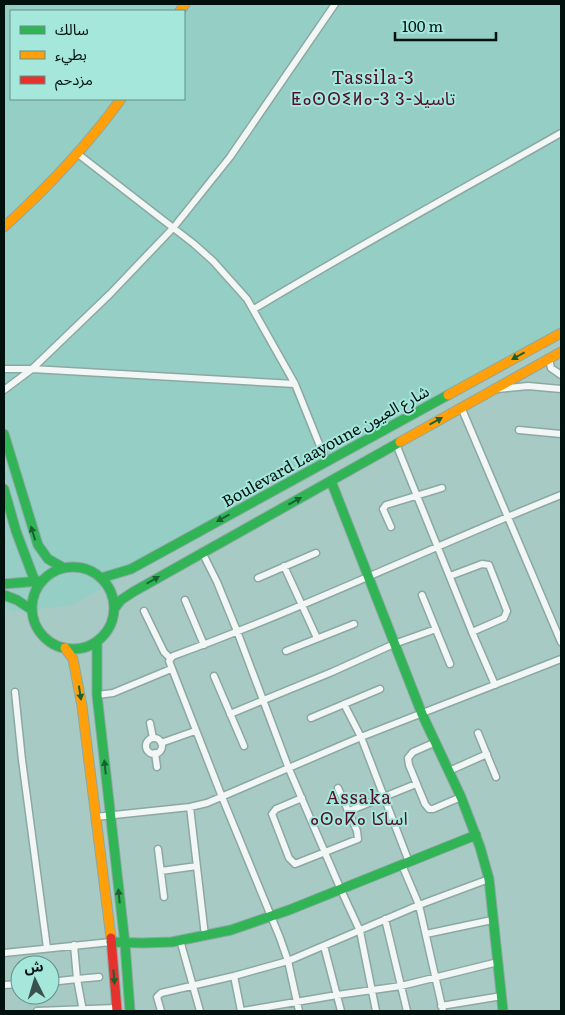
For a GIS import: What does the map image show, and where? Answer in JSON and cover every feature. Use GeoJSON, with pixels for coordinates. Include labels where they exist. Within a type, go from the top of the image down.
{"type":"FeatureCollection","features":[{"type":"Feature","properties":{"kind":"street"},"geometry":{"type":"LineString","coordinates":[[4,390],[32,369],[110,294],[174,227],[230,158],[334,4]]}},
{"type":"Feature","properties":{"kind":"street"},"geometry":{"type":"LineString","coordinates":[[4,228],[78,154],[120,100]]}},
{"type":"Feature","properties":{"kind":"street"},"geometry":{"type":"LineString","coordinates":[[254,309],[343,256],[561,133]]}},
{"type":"Feature","properties":{"kind":"street"},"geometry":{"type":"LineString","coordinates":[[78,154],[174,227],[213,261],[239,289],[254,309],[295,384],[326,461]]}},
{"type":"Feature","properties":{"kind":"street","name":"Boulevard Laayoune شارع العيون"},"geometry":{"type":"LineString","coordinates":[[101,578],[131,569],[561,333]]}},
{"type":"Feature","properties":{"kind":"street","name":"Boulevard Laayoune شارع العيون"},"geometry":{"type":"LineString","coordinates":[[114,608],[121,600],[133,592],[202,552],[561,352]]}},
{"type":"Feature","properties":{"kind":"street"},"geometry":{"type":"LineString","coordinates":[[549,359],[551,368],[561,375]]}},
{"type":"Feature","properties":{"kind":"street"},"geometry":{"type":"LineString","coordinates":[[4,369],[295,384]]}},
{"type":"Feature","properties":{"kind":"street"},"geometry":{"type":"LineString","coordinates":[[492,390],[519,386],[561,390]]}},
{"type":"Feature","properties":{"kind":"street"},"geometry":{"type":"LineString","coordinates":[[461,407],[561,642]]}},
{"type":"Feature","properties":{"kind":"street"},"geometry":{"type":"LineString","coordinates":[[519,430],[561,434]]}},
{"type":"Feature","properties":{"kind":"street"},"geometry":{"type":"LineString","coordinates":[[4,434],[38,545],[48,559],[64,568]]}},
{"type":"Feature","properties":{"kind":"street"},"geometry":{"type":"LineString","coordinates":[[396,444],[495,685]]}},
{"type":"Feature","properties":{"kind":"street"},"geometry":{"type":"LineString","coordinates":[[331,480],[422,714],[461,797],[476,835],[489,879],[492,920],[504,1011]]}},
{"type":"Feature","properties":{"kind":"street"},"geometry":{"type":"LineString","coordinates":[[391,527],[383,509],[386,505],[442,488]]}},
{"type":"Feature","properties":{"kind":"street"},"geometry":{"type":"LineString","coordinates":[[4,489],[16,531],[38,583]]}},
{"type":"Feature","properties":{"kind":"street"},"geometry":{"type":"LineString","coordinates":[[170,658],[302,605],[438,548],[507,516],[561,495]]}},
{"type":"Feature","properties":{"kind":"street"},"geometry":{"type":"LineString","coordinates":[[202,552],[217,582],[289,769],[360,931],[376,1011]]}},
{"type":"Feature","properties":{"kind":"street"},"geometry":{"type":"LineString","coordinates":[[258,578],[316,553]]}},
{"type":"Feature","properties":{"kind":"street"},"geometry":{"type":"LineString","coordinates":[[450,576],[482,564],[489,565],[507,611],[504,618],[472,632]]}},
{"type":"Feature","properties":{"kind":"street"},"geometry":{"type":"LineString","coordinates":[[284,566],[317,638]]}},
{"type":"Feature","properties":{"kind":"street"},"geometry":{"type":"LineString","coordinates":[[64,568],[84,568],[101,578],[112,591],[114,608],[109,627],[97,641],[82,648],[65,648],[56,646],[42,635],[36,627],[32,610],[34,594],[38,583],[50,574],[64,568]]}},
{"type":"Feature","properties":{"kind":"street"},"geometry":{"type":"LineString","coordinates":[[4,584],[38,583]]}},
{"type":"Feature","properties":{"kind":"street"},"geometry":{"type":"LineString","coordinates":[[4,595],[32,610]]}},
{"type":"Feature","properties":{"kind":"street"},"geometry":{"type":"LineString","coordinates":[[422,596],[450,664]]}},
{"type":"Feature","properties":{"kind":"street"},"geometry":{"type":"LineString","coordinates":[[184,600],[204,645]]}},
{"type":"Feature","properties":{"kind":"street"},"geometry":{"type":"LineString","coordinates":[[144,611],[164,652],[170,658]]}},
{"type":"Feature","properties":{"kind":"street"},"geometry":{"type":"LineString","coordinates":[[286,651],[354,624]]}},
{"type":"Feature","properties":{"kind":"street"},"geometry":{"type":"LineString","coordinates":[[230,714],[394,644],[436,629]]}},
{"type":"Feature","properties":{"kind":"street"},"geometry":{"type":"LineString","coordinates":[[97,641],[97,695],[130,1011]]}},
{"type":"Feature","properties":{"kind":"street"},"geometry":{"type":"LineString","coordinates":[[37,1011],[116,1009],[111,942],[78,681],[73,659],[65,648]]}},
{"type":"Feature","properties":{"kind":"street"},"geometry":{"type":"LineString","coordinates":[[170,658],[169,664],[195,731],[272,917],[288,961],[299,1011]]}},
{"type":"Feature","properties":{"kind":"street"},"geometry":{"type":"LineString","coordinates":[[95,817],[190,807],[207,803],[361,737],[561,659]]}},
{"type":"Feature","properties":{"kind":"street"},"geometry":{"type":"LineString","coordinates":[[97,695],[113,693],[171,669]]}},
{"type":"Feature","properties":{"kind":"street"},"geometry":{"type":"LineString","coordinates":[[214,676],[244,746]]}},
{"type":"Feature","properties":{"kind":"street"},"geometry":{"type":"LineString","coordinates":[[312,718],[380,689]]}},
{"type":"Feature","properties":{"kind":"street"},"geometry":{"type":"LineString","coordinates":[[15,692],[47,948]]}},
{"type":"Feature","properties":{"kind":"street"},"geometry":{"type":"LineString","coordinates":[[344,704],[361,737],[406,864],[426,934],[442,1009],[502,996]]}},
{"type":"Feature","properties":{"kind":"street"},"geometry":{"type":"LineString","coordinates":[[150,723],[153,738]]}},
{"type":"Feature","properties":{"kind":"street"},"geometry":{"type":"LineString","coordinates":[[161,743],[195,731]]}},
{"type":"Feature","properties":{"kind":"street"},"geometry":{"type":"LineString","coordinates":[[478,733],[496,777]]}},
{"type":"Feature","properties":{"kind":"street"},"geometry":{"type":"LineString","coordinates":[[155,753],[150,752],[146,748],[148,740],[158,739],[161,743]]}},
{"type":"Feature","properties":{"kind":"street"},"geometry":{"type":"LineString","coordinates":[[436,742],[413,752],[409,757],[409,765],[426,807],[431,809],[438,808],[461,797]]}},
{"type":"Feature","properties":{"kind":"street"},"geometry":{"type":"LineString","coordinates":[[155,753],[159,751],[161,743]]}},
{"type":"Feature","properties":{"kind":"street"},"geometry":{"type":"LineString","coordinates":[[155,753],[157,767]]}},
{"type":"Feature","properties":{"kind":"street"},"geometry":{"type":"LineString","coordinates":[[449,771],[487,754]]}},
{"type":"Feature","properties":{"kind":"street"},"geometry":{"type":"LineString","coordinates":[[349,811],[416,784]]}},
{"type":"Feature","properties":{"kind":"street"},"geometry":{"type":"LineString","coordinates":[[302,798],[276,809],[273,813],[290,858],[297,864],[358,839],[357,830],[338,788]]}},
{"type":"Feature","properties":{"kind":"street"},"geometry":{"type":"LineString","coordinates":[[190,807],[205,936]]}},
{"type":"Feature","properties":{"kind":"street"},"geometry":{"type":"LineString","coordinates":[[4,952],[111,942],[142,944],[205,936],[272,917],[476,835]]}},
{"type":"Feature","properties":{"kind":"street"},"geometry":{"type":"LineString","coordinates":[[158,849],[164,897]]}},
{"type":"Feature","properties":{"kind":"street"},"geometry":{"type":"LineString","coordinates":[[161,870],[197,866]]}},
{"type":"Feature","properties":{"kind":"street"},"geometry":{"type":"LineString","coordinates":[[161,1011],[157,999],[159,994],[288,961],[418,905],[489,879]]}},
{"type":"Feature","properties":{"kind":"street"},"geometry":{"type":"LineString","coordinates":[[385,920],[407,1011]]}},
{"type":"Feature","properties":{"kind":"street"},"geometry":{"type":"LineString","coordinates":[[426,934],[492,920]]}},
{"type":"Feature","properties":{"kind":"street"},"geometry":{"type":"LineString","coordinates":[[180,940],[200,1011]]}},
{"type":"Feature","properties":{"kind":"street"},"geometry":{"type":"LineString","coordinates":[[74,945],[82,1010]]}},
{"type":"Feature","properties":{"kind":"street"},"geometry":{"type":"LineString","coordinates":[[324,946],[340,1011]]}},
{"type":"Feature","properties":{"kind":"street"},"geometry":{"type":"LineString","coordinates":[[234,976],[242,1011],[401,986],[498,962]]}},
{"type":"Feature","properties":{"kind":"street"},"geometry":{"type":"LineString","coordinates":[[60,981],[99,977]]}},
{"type":"Feature","properties":{"kind":"shaded area"},"geometry":{"type":"Polygon","coordinates":[[[4,4],[561,4],[561,336],[72,605],[14,612],[4,608],[4,4]]]}},
{"type":"Feature","properties":{"kind":"traffic: fast"},"geometry":{"type":"LineString","coordinates":[[101,578],[131,569],[448,395]]}},
{"type":"Feature","properties":{"kind":"traffic: fast"},"geometry":{"type":"LineString","coordinates":[[4,434],[38,545],[48,559],[64,568]]}},
{"type":"Feature","properties":{"kind":"traffic: fast"},"geometry":{"type":"LineString","coordinates":[[114,609],[121,600],[133,592],[400,442]]}},
{"type":"Feature","properties":{"kind":"traffic: fast"},"geometry":{"type":"LineString","coordinates":[[331,481],[422,714],[461,797],[480,847],[489,879],[503,1011]]}},
{"type":"Feature","properties":{"kind":"traffic: fast"},"geometry":{"type":"LineString","coordinates":[[4,489],[16,531],[37,587]]}},
{"type":"Feature","properties":{"kind":"traffic: fast"},"geometry":{"type":"LineString","coordinates":[[73,567],[89,570],[102,579],[111,592],[114,608],[111,624],[102,637],[89,646],[73,649],[57,646],[44,637],[35,624],[32,608],[35,592],[44,579],[57,570],[73,567]]}},
{"type":"Feature","properties":{"kind":"traffic: fast"},"geometry":{"type":"LineString","coordinates":[[4,584],[40,581]]}},
{"type":"Feature","properties":{"kind":"traffic: fast"},"geometry":{"type":"LineString","coordinates":[[4,595],[17,600],[32,610]]}},
{"type":"Feature","properties":{"kind":"traffic: fast"},"geometry":{"type":"LineString","coordinates":[[97,641],[97,695],[125,944],[130,1011]]}},
{"type":"Feature","properties":{"kind":"traffic: fast"},"geometry":{"type":"LineString","coordinates":[[111,942],[172,942],[231,930],[289,910],[476,835]]}},
{"type":"Feature","properties":{"kind":"traffic: slow"},"geometry":{"type":"LineString","coordinates":[[181,10],[185,4]]}},
{"type":"Feature","properties":{"kind":"traffic: slow"},"geometry":{"type":"LineString","coordinates":[[4,227],[66,166],[120,100]]}},
{"type":"Feature","properties":{"kind":"traffic: slow"},"geometry":{"type":"LineString","coordinates":[[448,395],[561,333]]}},
{"type":"Feature","properties":{"kind":"traffic: slow"},"geometry":{"type":"LineString","coordinates":[[400,442],[561,352]]}},
{"type":"Feature","properties":{"kind":"traffic: slow"},"geometry":{"type":"LineString","coordinates":[[65,648],[73,659],[82,706],[111,938]]}},
{"type":"Feature","properties":{"kind":"traffic: jam"},"geometry":{"type":"LineString","coordinates":[[111,938],[117,1011]]}},
{"type":"Feature","properties":{"kind":"district","name":"Tassila-3 ⵟⴰⵙⵙⵉⵍⴰ-3 3-تاسيلا"},"geometry":{"type":"Point","coordinates":[373,86]}},
{"type":"Feature","properties":{"kind":"district","name":"Assaka ⴰⵙⴰⴽⴰ اساكا"},"geometry":{"type":"Point","coordinates":[359,806]}}]}
